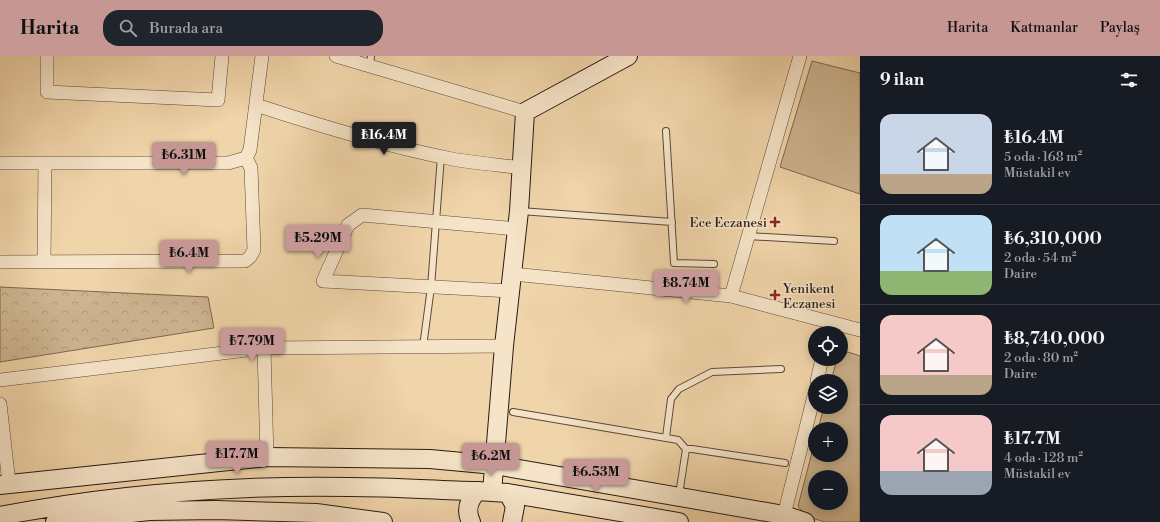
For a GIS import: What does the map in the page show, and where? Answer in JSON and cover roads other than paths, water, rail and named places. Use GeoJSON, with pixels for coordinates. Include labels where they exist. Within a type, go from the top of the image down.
{"type":"FeatureCollection","features":[{"type":"Feature","properties":{"kind":"street"},"geometry":{"type":"LineString","coordinates":[[47,56],[47,92],[218,100],[222,56]]}},
{"type":"Feature","properties":{"kind":"street"},"geometry":{"type":"LineString","coordinates":[[0,163],[228,163],[246,158],[250,150],[262,56]]}},
{"type":"Feature","properties":{"kind":"street"},"geometry":{"type":"LineString","coordinates":[[336,56],[371,61],[525,112],[628,56]]}},
{"type":"Feature","properties":{"kind":"street"},"geometry":{"type":"LineString","coordinates":[[731,296],[800,56]]}},
{"type":"Feature","properties":{"kind":"street"},"geometry":{"type":"LineString","coordinates":[[256,105],[345,133],[441,156],[522,168]]}},
{"type":"Feature","properties":{"kind":"street"},"geometry":{"type":"LineString","coordinates":[[492,492],[504,346],[519,211],[525,112]]}},
{"type":"Feature","properties":{"kind":"street"},"geometry":{"type":"LineString","coordinates":[[0,262],[245,261],[250,257],[254,250],[251,168],[246,158]]}},
{"type":"Feature","properties":{"kind":"street"},"geometry":{"type":"LineString","coordinates":[[44,262],[45,163]]}},
{"type":"Feature","properties":{"kind":"street"},"geometry":{"type":"LineString","coordinates":[[517,229],[362,215],[348,225],[323,281],[431,287],[512,283],[731,296],[826,326]]}},
{"type":"Feature","properties":{"kind":"street"},"geometry":{"type":"LineString","coordinates":[[848,329],[860,330]]}},
{"type":"Feature","properties":{"kind":"street"},"geometry":{"type":"LineString","coordinates":[[0,380],[264,348],[504,346]]}},
{"type":"Feature","properties":{"kind":"street"},"geometry":{"type":"LineString","coordinates":[[264,348],[267,457]]}},
{"type":"Feature","properties":{"kind":"street"},"geometry":{"type":"LineString","coordinates":[[0,404],[5,484],[267,457],[430,459],[495,465],[784,515],[805,522]]}},
{"type":"Feature","properties":{"kind":"street"},"geometry":{"type":"LineString","coordinates":[[784,515],[809,414]]}},
{"type":"Feature","properties":{"kind":"street"},"geometry":{"type":"LineString","coordinates":[[0,516],[56,505],[162,494],[258,488],[350,487],[492,492],[679,522]]}},
{"type":"Feature","properties":{"kind":"street"},"geometry":{"type":"LineString","coordinates":[[471,522],[468,511],[469,503],[492,492]]}},
{"type":"Feature","properties":{"kind":"street"},"geometry":{"type":"LineString","coordinates":[[492,492],[515,506],[512,522]]}},
{"type":"Feature","properties":{"kind":"street"},"geometry":{"type":"LineString","coordinates":[[55,522],[149,511],[216,516],[320,518],[383,522]]}},
{"type":"Feature","properties":{"kind":"lane"},"geometry":{"type":"LineString","coordinates":[[666,131],[674,263],[714,264]]}},
{"type":"Feature","properties":{"kind":"lane"},"geometry":{"type":"LineString","coordinates":[[423,347],[431,287],[441,156]]}},
{"type":"Feature","properties":{"kind":"lane"},"geometry":{"type":"LineString","coordinates":[[519,211],[672,222]]}},
{"type":"Feature","properties":{"kind":"lane"},"geometry":{"type":"LineString","coordinates":[[748,236],[834,241]]}},
{"type":"Feature","properties":{"kind":"lane"},"geometry":{"type":"LineString","coordinates":[[666,437],[671,399],[679,389],[712,372],[782,369]]}},
{"type":"Feature","properties":{"kind":"lane"},"geometry":{"type":"LineString","coordinates":[[513,412],[666,437],[678,440],[686,449],[785,463]]}},
{"type":"Feature","properties":{"kind":"lane"},"geometry":{"type":"LineString","coordinates":[[679,497],[686,449]]}},
{"type":"Feature","properties":{"kind":"place","name":"Ece Eczanesi"},"geometry":{"type":"Point","coordinates":[775,222]}},
{"type":"Feature","properties":{"kind":"place","name":"Yenikent Eczanesi"},"geometry":{"type":"Point","coordinates":[775,295]}}]}
